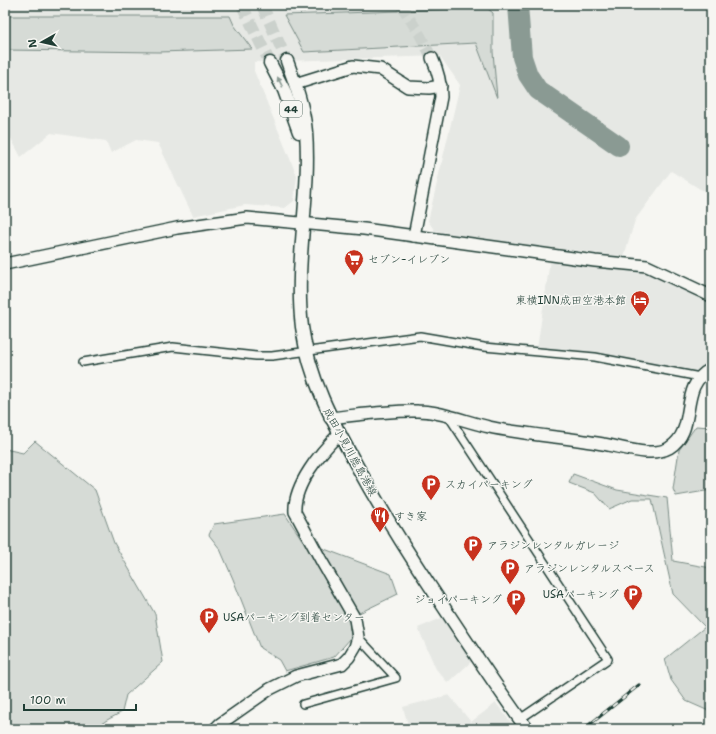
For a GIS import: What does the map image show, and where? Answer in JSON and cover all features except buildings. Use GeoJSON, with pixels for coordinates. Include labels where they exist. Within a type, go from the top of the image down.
{"type":"FeatureCollection","features":[{"type":"Feature","properties":{"kind":"main road","name":"成田小見川鹿島港線"},"geometry":{"type":"LineString","coordinates":[[287,61],[295,84],[306,129],[307,186],[299,286],[306,352],[314,380],[330,418],[402,544],[527,729]]}},
{"type":"Feature","properties":{"kind":"main road","name":"成田小見川鹿島港線"},"geometry":{"type":"LineString","coordinates":[[270,63],[284,90],[306,158]]}},
{"type":"Feature","properties":{"kind":"street"},"geometry":{"type":"LineString","coordinates":[[414,236],[441,97],[442,86],[438,71],[432,58]]}},
{"type":"Feature","properties":{"kind":"street"},"geometry":{"type":"LineString","coordinates":[[295,84],[353,66],[380,69],[408,87],[429,88],[442,86]]}},
{"type":"Feature","properties":{"kind":"street"},"geometry":{"type":"LineString","coordinates":[[5,264],[177,228],[237,218],[304,223],[647,266],[664,272],[711,296]]}},
{"type":"Feature","properties":{"kind":"street"},"geometry":{"type":"LineString","coordinates":[[83,362],[173,347],[256,356],[306,352],[420,336],[484,347],[594,357],[700,376]]}},
{"type":"Feature","properties":{"kind":"street"},"geometry":{"type":"LineString","coordinates":[[330,418],[419,411],[490,428],[570,438],[654,452],[669,448],[680,438],[684,430],[692,388],[700,376],[711,369]]}},
{"type":"Feature","properties":{"kind":"street"},"geometry":{"type":"LineString","coordinates":[[449,417],[608,658],[520,719]]}},
{"type":"Feature","properties":{"kind":"street"},"geometry":{"type":"LineString","coordinates":[[215,729],[220,724],[276,686],[296,676],[342,664],[355,647],[358,637],[355,619],[295,512],[294,503],[300,485],[324,451],[339,434]]}},
{"type":"Feature","properties":{"kind":"street"},"geometry":{"type":"LineString","coordinates":[[303,704],[396,678],[358,637]]}},
{"type":"Feature","properties":{"kind":"shaded area"},"geometry":{"type":"Polygon","coordinates":[[[5,5],[711,5],[711,193],[700,189],[671,171],[635,220],[624,257],[489,240],[435,231],[428,221],[460,85],[440,56],[254,62],[254,71],[297,176],[294,201],[285,208],[245,205],[193,216],[158,143],[136,140],[111,153],[106,141],[51,133],[21,157],[5,127],[5,5]]]}},
{"type":"Feature","properties":{"kind":"shaded area"},"geometry":{"type":"Polygon","coordinates":[[[487,8],[493,13],[493,52],[497,98],[476,43],[304,52],[284,15],[487,8]]]}},
{"type":"Feature","properties":{"kind":"shaded area"},"geometry":{"type":"Polygon","coordinates":[[[5,16],[230,16],[234,25],[252,49],[159,52],[5,50],[5,16]]]}},
{"type":"Feature","properties":{"kind":"shaded area"},"geometry":{"type":"Polygon","coordinates":[[[550,261],[647,273],[711,303],[711,366],[697,372],[616,359],[537,349],[550,261]]]}},
{"type":"Feature","properties":{"kind":"shaded area"},"geometry":{"type":"Polygon","coordinates":[[[696,426],[711,427],[711,490],[676,496],[673,489],[679,450],[696,426]]]}},
{"type":"Feature","properties":{"kind":"shaded area"},"geometry":{"type":"Polygon","coordinates":[[[35,441],[95,490],[114,543],[155,614],[163,662],[126,695],[122,712],[94,729],[5,729],[5,449],[23,453],[35,441]]]}},
{"type":"Feature","properties":{"kind":"shaded area"},"geometry":{"type":"Polygon","coordinates":[[[573,474],[617,490],[667,498],[673,561],[711,568],[711,712],[686,701],[671,680],[665,659],[705,627],[673,594],[652,499],[632,499],[609,509],[595,493],[569,483],[573,474]]]}},
{"type":"Feature","properties":{"kind":"shaded area"},"geometry":{"type":"Polygon","coordinates":[[[285,514],[303,541],[391,574],[398,594],[349,618],[351,638],[334,657],[285,671],[279,660],[260,648],[220,549],[209,535],[214,524],[285,514]]]}},
{"type":"Feature","properties":{"kind":"shaded area"},"geometry":{"type":"Polygon","coordinates":[[[444,617],[472,661],[448,683],[436,669],[418,628],[444,617]]]}},
{"type":"Feature","properties":{"kind":"shaded area"},"geometry":{"type":"Polygon","coordinates":[[[449,695],[471,722],[496,703],[516,729],[409,729],[403,707],[449,695]]]}},
{"type":"Feature","properties":{"kind":"taxiway"},"geometry":{"type":"LineString","coordinates":[[518,5],[522,57],[528,75],[538,90],[619,146]]}},
{"type":"Feature","properties":{"kind":"tunnel"},"geometry":{"type":"LineString","coordinates":[[242,5],[270,63]]}},
{"type":"Feature","properties":{"kind":"tunnel"},"geometry":{"type":"LineString","coordinates":[[262,5],[287,61]]}},
{"type":"Feature","properties":{"kind":"tunnel"},"geometry":{"type":"LineString","coordinates":[[401,5],[420,35],[432,58]]}},
{"type":"Feature","properties":{"kind":"railway"},"geometry":{"type":"LineString","coordinates":[[584,729],[639,685]]}},
{"type":"Feature","properties":{"kind":"place","name":"セブン-イレブン"},"geometry":{"type":"Point","coordinates":[354,276]}},
{"type":"Feature","properties":{"kind":"place","name":"東横INN成田空港本館"},"geometry":{"type":"Point","coordinates":[640,317]}},
{"type":"Feature","properties":{"kind":"place","name":"スカイパーキング"},"geometry":{"type":"Point","coordinates":[431,501]}},
{"type":"Feature","properties":{"kind":"place","name":"すき家"},"geometry":{"type":"Point","coordinates":[380,533]}},
{"type":"Feature","properties":{"kind":"place","name":"アラジンレンタルガレージ"},"geometry":{"type":"Point","coordinates":[473,562]}},
{"type":"Feature","properties":{"kind":"place","name":"アラジンレンタルスペース"},"geometry":{"type":"Point","coordinates":[510,585]}},
{"type":"Feature","properties":{"kind":"place","name":"USAパーキング"},"geometry":{"type":"Point","coordinates":[633,611]}},
{"type":"Feature","properties":{"kind":"place","name":"ジョイパーキング"},"geometry":{"type":"Point","coordinates":[516,616]}},
{"type":"Feature","properties":{"kind":"place","name":"USAパーキング到着センター"},"geometry":{"type":"Point","coordinates":[209,634]}}]}
